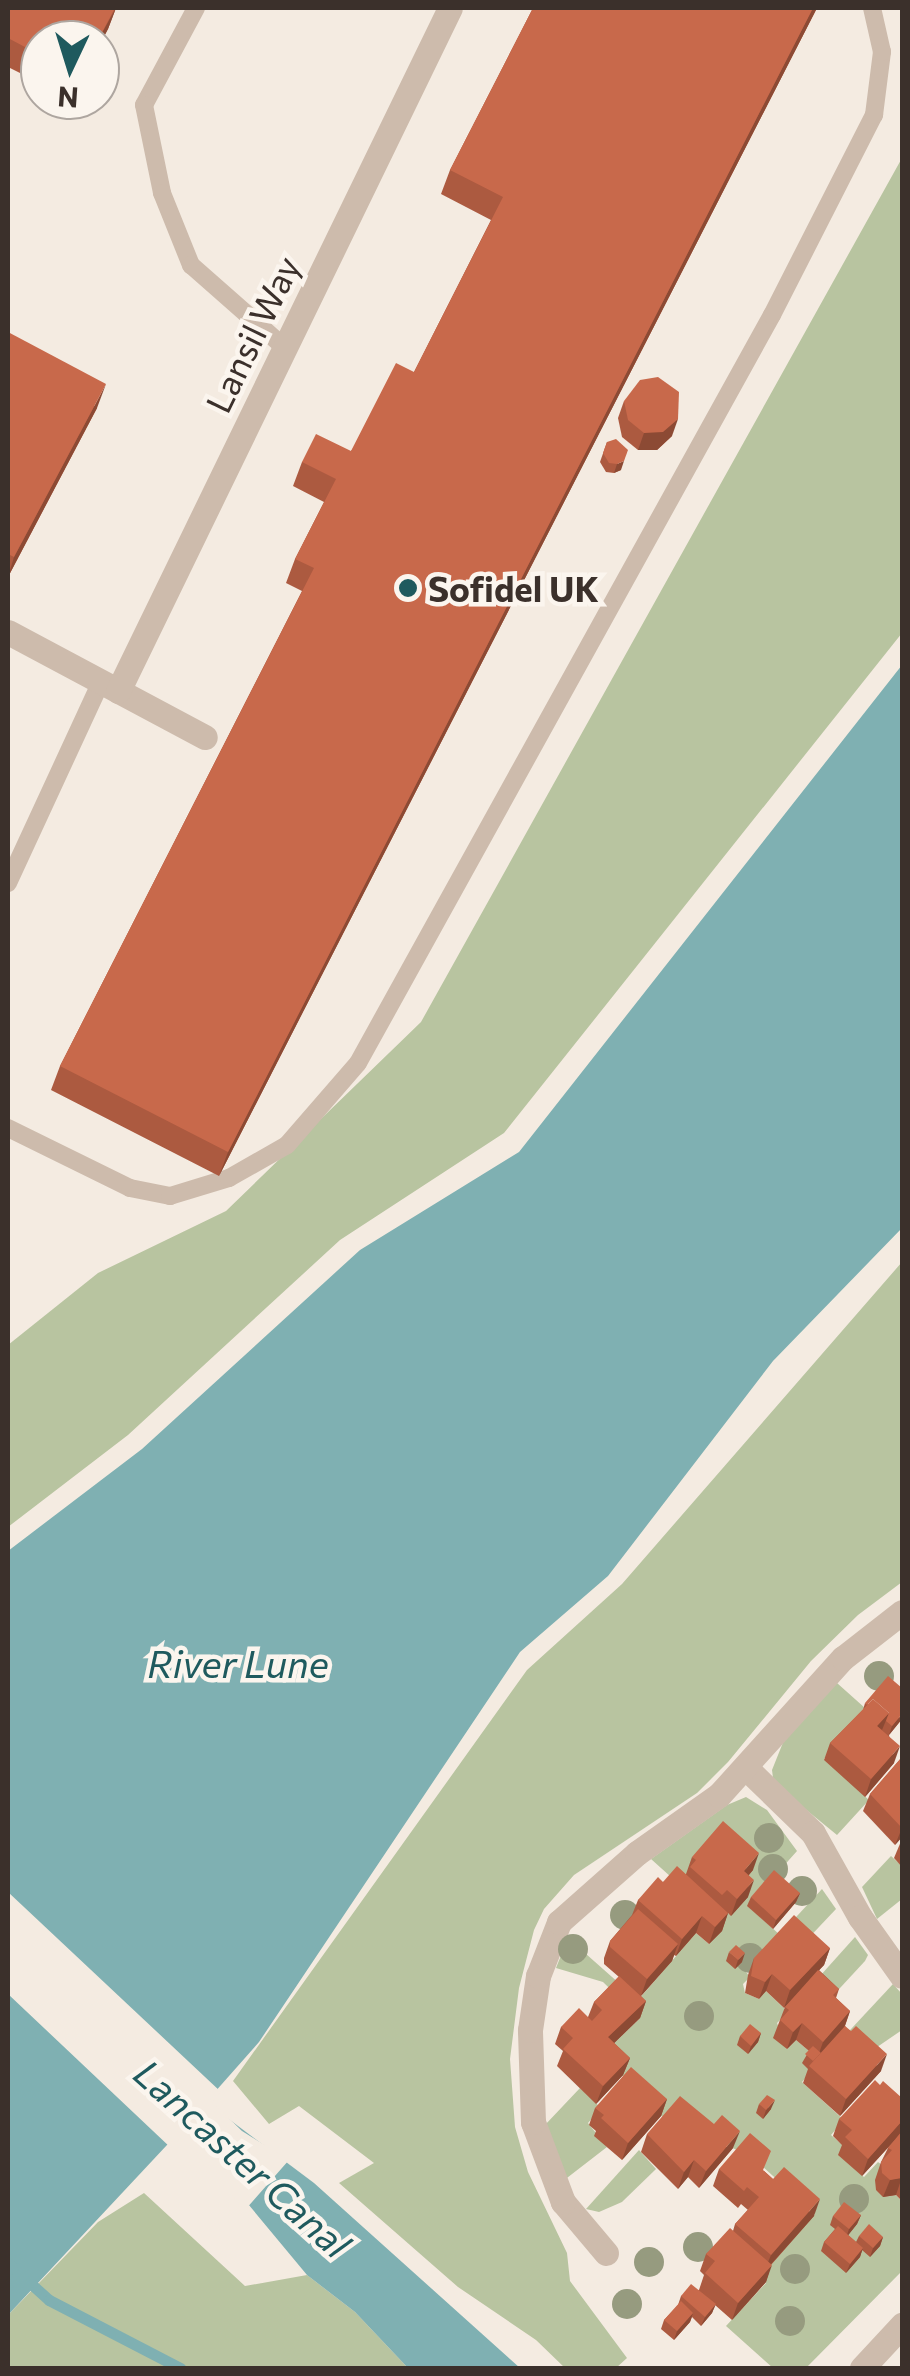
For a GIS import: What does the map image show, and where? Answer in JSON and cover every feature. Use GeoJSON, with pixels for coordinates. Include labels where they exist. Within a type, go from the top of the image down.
{"type":"FeatureCollection","features":[{"type":"Feature","properties":{"kind":"street","name":"Lansil Way"},"geometry":{"type":"LineString","coordinates":[[110,686],[284,348],[450,8]]}},
{"type":"Feature","properties":{"kind":"street"},"geometry":{"type":"LineString","coordinates":[[8,632],[205,736]]}},
{"type":"Feature","properties":{"kind":"street"},"geometry":{"type":"LineString","coordinates":[[606,2253],[563,2202],[533,2122],[529,2055],[538,1976],[559,1922],[605,1879],[719,1795],[843,1658],[902,1612]]}},
{"type":"Feature","properties":{"kind":"street"},"geometry":{"type":"LineString","coordinates":[[746,1768],[812,1833],[860,1917],[902,1976]]}},
{"type":"Feature","properties":{"kind":"street"},"geometry":{"type":"LineString","coordinates":[[862,2368],[902,2325]]}},
{"type":"Feature","properties":{"kind":"lane"},"geometry":{"type":"LineString","coordinates":[[196,8],[144,104],[162,193],[191,265],[284,348]]}},
{"type":"Feature","properties":{"kind":"lane"},"geometry":{"type":"LineString","coordinates":[[8,1128],[130,1188],[170,1196],[229,1178],[286,1144],[358,1064],[772,315],[874,115],[882,52],[872,8]]}},
{"type":"Feature","properties":{"kind":"lane"},"geometry":{"type":"LineString","coordinates":[[8,882],[110,686]]}},
{"type":"Feature","properties":{"kind":"green space"},"geometry":{"type":"Polygon","coordinates":[[[902,158],[902,633],[504,1133],[340,1240],[128,1435],[8,1527],[8,1345],[98,1273],[226,1211],[421,1022],[902,158]]]}},
{"type":"Feature","properties":{"kind":"green space"},"geometry":{"type":"Polygon","coordinates":[[[902,1262],[902,1582],[858,1615],[811,1661],[728,1762],[697,1793],[574,1875],[544,1909],[534,1930],[519,1988],[510,2059],[515,2127],[528,2172],[567,2253],[570,2281],[627,2358],[616,2368],[565,2368],[536,2340],[458,2287],[339,2183],[374,2163],[299,2106],[269,2124],[233,2081],[527,1670],[622,1584],[902,1262]]]}},
{"type":"Feature","properties":{"kind":"green space"},"geometry":{"type":"Polygon","coordinates":[[[837,1683],[865,1708],[824,1759],[869,1800],[837,1835],[793,1799],[773,1778],[772,1770],[784,1740],[837,1683]]]}},
{"type":"Feature","properties":{"kind":"green space"},"geometry":{"type":"Polygon","coordinates":[[[746,1797],[767,1810],[797,1851],[748,1906],[780,1935],[746,1972],[750,1977],[743,1984],[745,1993],[759,1999],[766,1991],[788,2012],[777,2023],[787,2049],[796,2040],[821,2061],[802,2082],[844,2120],[831,2135],[845,2147],[839,2155],[864,2177],[878,2162],[886,2168],[883,2197],[896,2195],[902,2201],[902,2271],[806,2368],[773,2368],[726,2326],[766,2283],[764,2272],[815,2214],[741,2147],[737,2150],[661,2116],[602,2055],[640,2018],[603,1982],[556,1968],[568,1938],[638,2000],[696,1933],[709,1944],[720,1907],[731,1915],[747,1897],[737,1888],[752,1870],[681,1886],[651,1859],[727,1805],[746,1797]]]}},
{"type":"Feature","properties":{"kind":"green space"},"geometry":{"type":"Polygon","coordinates":[[[891,1856],[902,1866],[902,1899],[877,1919],[862,1887],[891,1856]]]}},
{"type":"Feature","properties":{"kind":"green space"},"geometry":{"type":"Polygon","coordinates":[[[822,1889],[836,1909],[802,1945],[785,1929],[822,1889]]]}},
{"type":"Feature","properties":{"kind":"green space"},"geometry":{"type":"Polygon","coordinates":[[[855,1937],[868,1955],[828,2001],[811,1986],[855,1937]]]}},
{"type":"Feature","properties":{"kind":"green space"},"geometry":{"type":"Polygon","coordinates":[[[893,1984],[902,1994],[902,2030],[864,2056],[838,2043],[893,1984]]]}},
{"type":"Feature","properties":{"kind":"green space"},"geometry":{"type":"Polygon","coordinates":[[[580,2088],[601,2108],[588,2123],[607,2147],[563,2181],[545,2125],[580,2088]]]}},
{"type":"Feature","properties":{"kind":"green space"},"geometry":{"type":"Polygon","coordinates":[[[639,2150],[656,2169],[622,2202],[599,2212],[586,2209],[639,2150]]]}},
{"type":"Feature","properties":{"kind":"green space"},"geometry":{"type":"Polygon","coordinates":[[[144,2193],[245,2286],[307,2275],[355,2312],[408,2368],[8,2368],[8,2315],[98,2222],[144,2193]]]}},
{"type":"Feature","properties":{"kind":"water","name":"River Lune"},"geometry":{"type":"Polygon","coordinates":[[[902,665],[902,1228],[773,1361],[608,1576],[520,1652],[259,2042],[206,2102],[314,2183],[520,2368],[408,2368],[355,2312],[307,2275],[204,2151],[181,2130],[8,2315],[8,1551],[142,1449],[360,1250],[519,1152],[902,665]]]}},
{"type":"Feature","properties":{"kind":"pier"},"geometry":{"type":"Polygon","coordinates":[[[8,1892],[221,2092],[212,2102],[242,2131],[289,2160],[245,2210],[181,2137],[171,2148],[8,1994],[8,1892]]]}},
{"type":"Feature","properties":{"kind":"building"},"geometry":{"type":"Polygon","coordinates":[[[8,8],[115,8],[109,20],[20,20],[20,44],[8,38],[8,8]]]}},
{"type":"Feature","properties":{"kind":"building","name":"Sofidel UK"},"geometry":{"type":"Polygon","coordinates":[[[533,8],[813,8],[228,1152],[60,1066],[314,568],[295,559],[336,479],[302,462],[316,434],[351,451],[396,363],[414,372],[503,197],[450,170],[533,8]]]}},
{"type":"Feature","properties":{"kind":"building"},"geometry":{"type":"Polygon","coordinates":[[[8,332],[106,384],[14,557],[8,554],[8,332]]]}},
{"type":"Feature","properties":{"kind":"building"},"geometry":{"type":"Polygon","coordinates":[[[658,377],[679,392],[678,419],[663,432],[644,433],[628,420],[624,401],[640,380],[658,377]]]}},
{"type":"Feature","properties":{"kind":"building"},"geometry":{"type":"Polygon","coordinates":[[[616,439],[628,450],[624,461],[617,464],[609,463],[603,453],[607,442],[616,439]]]}},
{"type":"Feature","properties":{"kind":"building"},"geometry":{"type":"Polygon","coordinates":[[[888,1676],[902,1688],[902,1714],[892,1726],[886,1721],[889,1713],[873,1699],[865,1703],[888,1676]]]}},
{"type":"Feature","properties":{"kind":"building"},"geometry":{"type":"Polygon","coordinates":[[[873,1699],[889,1713],[877,1726],[900,1746],[871,1779],[830,1743],[873,1699]]]}},
{"type":"Feature","properties":{"kind":"building"},"geometry":{"type":"Polygon","coordinates":[[[902,1757],[902,1828],[870,1794],[902,1757]]]}},
{"type":"Feature","properties":{"kind":"building"},"geometry":{"type":"Polygon","coordinates":[[[723,1821],[759,1853],[744,1871],[754,1880],[737,1899],[727,1890],[722,1895],[690,1867],[696,1860],[692,1857],[723,1821]]]}},
{"type":"Feature","properties":{"kind":"building"},"geometry":{"type":"Polygon","coordinates":[[[677,1866],[728,1913],[715,1927],[702,1916],[682,1939],[638,1900],[658,1877],[663,1882],[677,1866]]]}},
{"type":"Feature","properties":{"kind":"building"},"geometry":{"type":"Polygon","coordinates":[[[774,1870],[800,1893],[776,1920],[751,1897],[774,1870]]]}},
{"type":"Feature","properties":{"kind":"building"},"geometry":{"type":"Polygon","coordinates":[[[638,1909],[678,1944],[647,1979],[610,1947],[610,1941],[638,1909]]]}},
{"type":"Feature","properties":{"kind":"building"},"geometry":{"type":"Polygon","coordinates":[[[794,1915],[830,1948],[790,1990],[772,1974],[765,1982],[751,1976],[754,1958],[794,1915]]]}},
{"type":"Feature","properties":{"kind":"building"},"geometry":{"type":"Polygon","coordinates":[[[736,1945],[745,1953],[738,1960],[729,1952],[736,1945]]]}},
{"type":"Feature","properties":{"kind":"building"},"geometry":{"type":"Polygon","coordinates":[[[818,1970],[839,1989],[833,1995],[850,2011],[823,2042],[802,2023],[793,2032],[780,2020],[789,2010],[785,2007],[818,1970]]]}},
{"type":"Feature","properties":{"kind":"building"},"geometry":{"type":"Polygon","coordinates":[[[619,1976],[646,2001],[608,2037],[630,2058],[603,2086],[563,2049],[573,2038],[561,2027],[579,2008],[592,2021],[602,2010],[594,2002],[619,1976]]]}},
{"type":"Feature","properties":{"kind":"building"},"geometry":{"type":"Polygon","coordinates":[[[750,2024],[761,2033],[751,2046],[740,2036],[750,2024]]]}},
{"type":"Feature","properties":{"kind":"building"},"geometry":{"type":"Polygon","coordinates":[[[845,2026],[851,2031],[856,2026],[887,2054],[846,2099],[809,2066],[845,2026]]]}},
{"type":"Feature","properties":{"kind":"building"},"geometry":{"type":"Polygon","coordinates":[[[813,2046],[821,2053],[813,2061],[805,2054],[813,2046]]]}},
{"type":"Feature","properties":{"kind":"building"},"geometry":{"type":"Polygon","coordinates":[[[631,2067],[667,2099],[628,2143],[595,2108],[631,2067]]]}},
{"type":"Feature","properties":{"kind":"building"},"geometry":{"type":"Polygon","coordinates":[[[875,2080],[880,2085],[883,2081],[902,2098],[902,2121],[868,2159],[845,2137],[852,2130],[839,2119],[875,2080]]]}},
{"type":"Feature","properties":{"kind":"building"},"geometry":{"type":"Polygon","coordinates":[[[767,2095],[775,2100],[766,2110],[759,2104],[767,2095]]]}},
{"type":"Feature","properties":{"kind":"building"},"geometry":{"type":"Polygon","coordinates":[[[680,2096],[714,2124],[722,2115],[740,2131],[706,2171],[694,2160],[684,2172],[647,2134],[680,2096]]]}},
{"type":"Feature","properties":{"kind":"building"},"geometry":{"type":"Polygon","coordinates":[[[902,2131],[902,2178],[890,2180],[882,2173],[881,2162],[902,2131]]]}},
{"type":"Feature","properties":{"kind":"building"},"geometry":{"type":"Polygon","coordinates":[[[750,2133],[771,2151],[763,2170],[773,2179],[784,2167],[820,2199],[771,2255],[735,2224],[759,2197],[747,2187],[744,2191],[719,2169],[750,2133]]]}},
{"type":"Feature","properties":{"kind":"building"},"geometry":{"type":"Polygon","coordinates":[[[844,2202],[861,2215],[849,2229],[833,2216],[844,2202]]]}},
{"type":"Feature","properties":{"kind":"building"},"geometry":{"type":"Polygon","coordinates":[[[869,2224],[883,2237],[873,2248],[859,2236],[869,2224]]]}},
{"type":"Feature","properties":{"kind":"building"},"geometry":{"type":"Polygon","coordinates":[[[838,2226],[863,2248],[850,2264],[824,2242],[838,2226]]]}},
{"type":"Feature","properties":{"kind":"building"},"geometry":{"type":"Polygon","coordinates":[[[730,2228],[772,2265],[738,2303],[705,2273],[715,2261],[706,2254],[730,2228]]]}},
{"type":"Feature","properties":{"kind":"building"},"geometry":{"type":"Polygon","coordinates":[[[691,2284],[716,2304],[705,2317],[681,2296],[691,2284]]]}},
{"type":"Feature","properties":{"kind":"building"},"geometry":{"type":"Polygon","coordinates":[[[681,2301],[693,2313],[677,2331],[664,2320],[681,2301]]]}},
{"type":"Feature","properties":{"kind":"waterway"},"geometry":{"type":"LineString","coordinates":[[8,2263],[49,2300],[180,2368]]}},
{"type":"Feature","properties":{"kind":"place","name":"Sofidel UK"},"geometry":{"type":"Point","coordinates":[408,588]}},
{"type":"Feature","properties":{"kind":"water label","name":"Lancaster Canal"},"geometry":{"type":"Point","coordinates":[243,2158]}}]}
